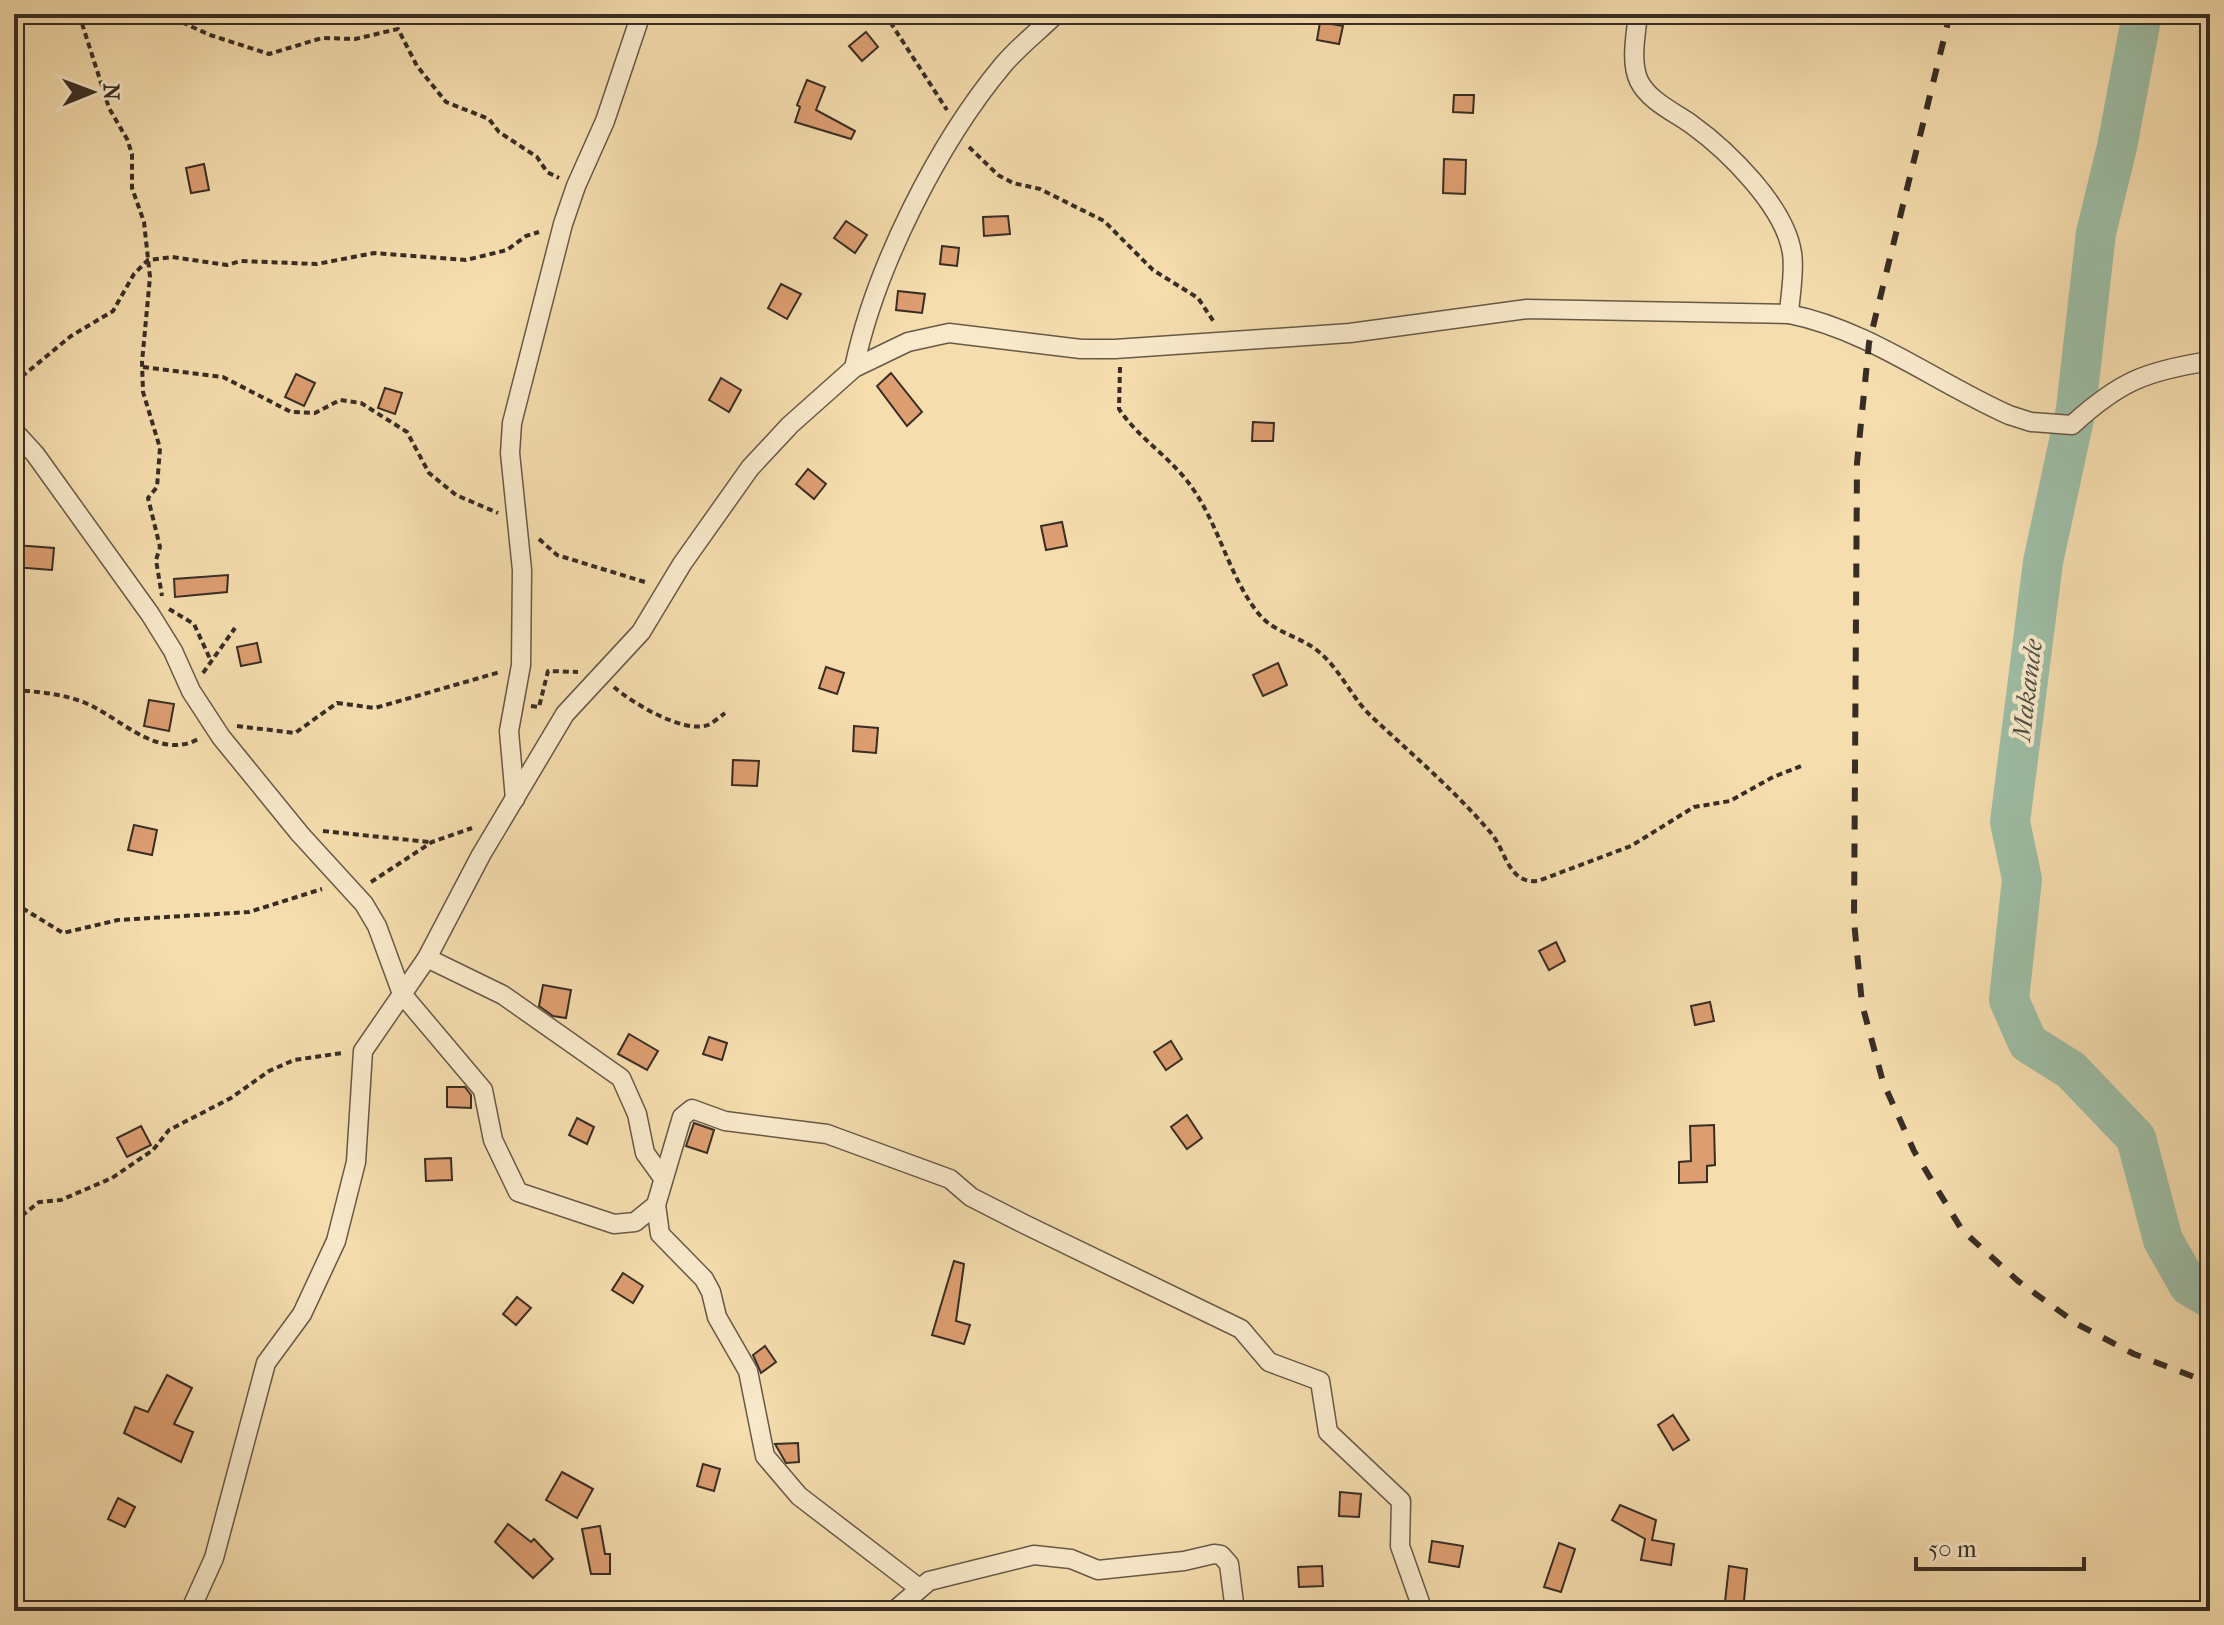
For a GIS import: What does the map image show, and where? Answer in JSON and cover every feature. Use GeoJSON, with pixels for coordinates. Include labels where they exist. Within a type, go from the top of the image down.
{"type":"FeatureCollection","features":[{"type":"Feature","properties":{"kind":"street"},"geometry":{"type":"LineString","coordinates":[[515,799],[509,731],[521,665],[522,570],[510,453],[512,423],[563,224],[576,186],[600,134],[641,14]]}},
{"type":"Feature","properties":{"kind":"street"},"geometry":{"type":"LineString","coordinates":[[854,368],[861,337],[905,225],[953,132],[1005,63],[1056,14]]}},
{"type":"Feature","properties":{"kind":"street"},"geometry":{"type":"LineString","coordinates":[[1638,14],[1635,67],[1640,82],[1650,96],[1693,126],[1741,169],[1771,207],[1789,242],[1792,254],[1789,314]]}},
{"type":"Feature","properties":{"kind":"street"},"geometry":{"type":"LineString","coordinates":[[190,1611],[214,1558],[266,1363],[302,1314],[336,1241],[356,1162],[363,1051],[427,958],[565,714],[641,632],[665,589],[750,468],[790,425],[854,368],[908,342],[949,333],[1081,349],[1115,349],[1350,333],[1527,309],[1789,314],[1822,321],[1887,350],[1981,403],[2031,422],[2072,425],[2098,401],[2136,377],[2210,361]]}},
{"type":"Feature","properties":{"kind":"street"},"geometry":{"type":"LineString","coordinates":[[14,431],[35,454],[150,614],[173,651],[191,691],[215,727],[300,834],[345,882],[377,926],[402,994],[483,1090],[493,1140],[518,1192],[623,1226],[635,1222],[656,1205]]}},
{"type":"Feature","properties":{"kind":"street"},"geometry":{"type":"LineString","coordinates":[[427,958],[514,1002],[621,1078],[637,1114],[645,1153],[663,1178]]}},
{"type":"Feature","properties":{"kind":"street"},"geometry":{"type":"LineString","coordinates":[[919,1588],[799,1496],[765,1456],[748,1371],[717,1317],[711,1292],[704,1279],[660,1234],[656,1205],[686,1110],[692,1109],[725,1121],[827,1134],[950,1179],[971,1197],[1241,1329],[1269,1362],[1320,1381],[1328,1432],[1397,1495],[1401,1507],[1400,1546],[1423,1611]]}},
{"type":"Feature","properties":{"kind":"street"},"geometry":{"type":"LineString","coordinates":[[894,1611],[919,1588],[937,1578],[1034,1555],[1071,1559],[1098,1570],[1184,1561],[1214,1554],[1221,1555],[1229,1564],[1235,1611]]}},
{"type":"Feature","properties":{"kind":"path"},"geometry":{"type":"LineString","coordinates":[[79,14],[109,108],[132,154],[132,188],[144,222],[150,277],[143,392],[160,448],[157,487],[148,498],[160,547],[156,560],[164,607],[194,624],[211,661]]}},
{"type":"Feature","properties":{"kind":"path"},"geometry":{"type":"LineString","coordinates":[[164,14],[210,35],[269,54],[322,38],[355,39],[398,29],[417,66],[446,102],[489,119],[499,132],[537,157],[547,172],[576,186]]}},
{"type":"Feature","properties":{"kind":"path"},"geometry":{"type":"LineString","coordinates":[[885,14],[932,82],[947,109],[953,132],[998,175],[1013,183],[1040,189],[1104,221],[1153,270],[1198,298],[1225,341]]}},
{"type":"Feature","properties":{"kind":"path"},"geometry":{"type":"LineString","coordinates":[[14,383],[71,336],[113,311],[134,274],[148,260],[172,257],[227,265],[241,261],[317,264],[374,253],[466,260],[507,250],[526,236],[563,224]]}},
{"type":"Feature","properties":{"kind":"path"},"geometry":{"type":"LineString","coordinates":[[1115,349],[1121,372],[1119,409],[1191,486],[1210,515],[1242,591],[1276,631],[1319,651],[1371,717],[1393,734],[1494,837],[1509,867],[1524,880],[1538,881],[1631,846],[1694,807],[1730,801],[1773,777],[1804,765]]}},
{"type":"Feature","properties":{"kind":"path"},"geometry":{"type":"LineString","coordinates":[[143,367],[223,377],[291,412],[315,413],[340,400],[361,403],[407,432],[429,473],[456,495],[517,520],[557,555],[665,589]]}},
{"type":"Feature","properties":{"kind":"path"},"geometry":{"type":"LineString","coordinates":[[191,691],[235,628]]}},
{"type":"Feature","properties":{"kind":"path"},"geometry":{"type":"LineString","coordinates":[[14,690],[53,693],[92,706],[133,734],[166,744],[195,741],[215,727],[239,726],[295,733],[337,703],[375,708],[521,665]]}},
{"type":"Feature","properties":{"kind":"path"},"geometry":{"type":"LineString","coordinates":[[512,702],[539,707],[548,671],[599,675],[632,703],[692,727],[709,725],[725,713]]}},
{"type":"Feature","properties":{"kind":"path"},"geometry":{"type":"LineString","coordinates":[[14,903],[63,933],[118,920],[249,912],[345,882],[357,891],[432,842],[482,821]]}},
{"type":"Feature","properties":{"kind":"path"},"geometry":{"type":"LineString","coordinates":[[300,834],[334,829],[432,842]]}},
{"type":"Feature","properties":{"kind":"path"},"geometry":{"type":"LineString","coordinates":[[14,1222],[39,1202],[61,1200],[125,1171],[153,1150],[169,1130],[231,1098],[269,1071],[314,1055],[363,1051]]}},
{"type":"Feature","properties":{"kind":"building"},"geometry":{"type":"Polygon","coordinates":[[[1320,22],[1343,26],[1339,44],[1317,40],[1320,22]]]}},
{"type":"Feature","properties":{"kind":"building"},"geometry":{"type":"Polygon","coordinates":[[[866,32],[878,47],[862,61],[849,46],[866,32]]]}},
{"type":"Feature","properties":{"kind":"building"},"geometry":{"type":"Polygon","coordinates":[[[807,80],[825,87],[816,110],[855,131],[851,139],[795,122],[800,107],[797,105],[807,80]]]}},
{"type":"Feature","properties":{"kind":"building"},"geometry":{"type":"Polygon","coordinates":[[[1454,95],[1474,95],[1473,113],[1453,112],[1454,95]]]}},
{"type":"Feature","properties":{"kind":"building"},"geometry":{"type":"Polygon","coordinates":[[[1444,159],[1466,160],[1465,194],[1443,193],[1444,159]]]}},
{"type":"Feature","properties":{"kind":"building"},"geometry":{"type":"Polygon","coordinates":[[[204,164],[209,190],[191,193],[186,168],[204,164]]]}},
{"type":"Feature","properties":{"kind":"building"},"geometry":{"type":"Polygon","coordinates":[[[1008,216],[1010,234],[984,236],[983,217],[1008,216]]]}},
{"type":"Feature","properties":{"kind":"building"},"geometry":{"type":"Polygon","coordinates":[[[846,221],[867,235],[855,253],[834,238],[846,221]]]}},
{"type":"Feature","properties":{"kind":"building"},"geometry":{"type":"Polygon","coordinates":[[[942,246],[959,248],[957,266],[940,264],[942,246]]]}},
{"type":"Feature","properties":{"kind":"building"},"geometry":{"type":"Polygon","coordinates":[[[781,284],[801,294],[787,319],[768,308],[781,284]]]}},
{"type":"Feature","properties":{"kind":"building"},"geometry":{"type":"Polygon","coordinates":[[[898,291],[925,294],[922,313],[896,310],[898,291]]]}},
{"type":"Feature","properties":{"kind":"building"},"geometry":{"type":"Polygon","coordinates":[[[891,373],[922,412],[907,426],[877,386],[891,373]]]}},
{"type":"Feature","properties":{"kind":"building"},"geometry":{"type":"Polygon","coordinates":[[[296,374],[315,383],[304,406],[285,397],[296,374]]]}},
{"type":"Feature","properties":{"kind":"building"},"geometry":{"type":"Polygon","coordinates":[[[721,378],[741,390],[729,412],[709,400],[721,378]]]}},
{"type":"Feature","properties":{"kind":"building"},"geometry":{"type":"Polygon","coordinates":[[[385,388],[402,393],[395,414],[378,408],[385,388]]]}},
{"type":"Feature","properties":{"kind":"building"},"geometry":{"type":"Polygon","coordinates":[[[1253,422],[1274,423],[1273,441],[1252,441],[1253,422]]]}},
{"type":"Feature","properties":{"kind":"building"},"geometry":{"type":"Polygon","coordinates":[[[808,469],[826,484],[814,499],[796,484],[808,469]]]}},
{"type":"Feature","properties":{"kind":"building"},"geometry":{"type":"Polygon","coordinates":[[[1062,522],[1067,546],[1046,550],[1041,526],[1062,522]]]}},
{"type":"Feature","properties":{"kind":"building"},"geometry":{"type":"Polygon","coordinates":[[[15,545],[54,548],[52,570],[14,567],[15,545]]]}},
{"type":"Feature","properties":{"kind":"building"},"geometry":{"type":"Polygon","coordinates":[[[228,575],[227,592],[175,597],[174,579],[228,575]]]}},
{"type":"Feature","properties":{"kind":"building"},"geometry":{"type":"Polygon","coordinates":[[[257,643],[261,662],[241,666],[237,647],[257,643]]]}},
{"type":"Feature","properties":{"kind":"building"},"geometry":{"type":"Polygon","coordinates":[[[1278,663],[1287,685],[1263,696],[1253,675],[1278,663]]]}},
{"type":"Feature","properties":{"kind":"building"},"geometry":{"type":"Polygon","coordinates":[[[826,667],[844,673],[837,694],[819,688],[826,667]]]}},
{"type":"Feature","properties":{"kind":"building"},"geometry":{"type":"Polygon","coordinates":[[[149,700],[174,704],[169,731],[144,726],[149,700]]]}},
{"type":"Feature","properties":{"kind":"building"},"geometry":{"type":"Polygon","coordinates":[[[854,726],[878,728],[876,753],[853,751],[854,726]]]}},
{"type":"Feature","properties":{"kind":"building"},"geometry":{"type":"Polygon","coordinates":[[[733,760],[759,761],[757,786],[732,785],[733,760]]]}},
{"type":"Feature","properties":{"kind":"building"},"geometry":{"type":"Polygon","coordinates":[[[134,825],[157,830],[152,855],[128,850],[134,825]]]}},
{"type":"Feature","properties":{"kind":"building"},"geometry":{"type":"Polygon","coordinates":[[[1556,942],[1565,961],[1549,970],[1539,951],[1556,942]]]}},
{"type":"Feature","properties":{"kind":"building"},"geometry":{"type":"Polygon","coordinates":[[[543,985],[571,990],[566,1018],[553,1016],[539,1006],[543,985]]]}},
{"type":"Feature","properties":{"kind":"building"},"geometry":{"type":"Polygon","coordinates":[[[1710,1002],[1714,1021],[1695,1025],[1691,1006],[1710,1002]]]}},
{"type":"Feature","properties":{"kind":"building"},"geometry":{"type":"Polygon","coordinates":[[[629,1034],[658,1051],[647,1070],[618,1054],[629,1034]]]}},
{"type":"Feature","properties":{"kind":"building"},"geometry":{"type":"Polygon","coordinates":[[[709,1037],[727,1043],[722,1060],[703,1054],[709,1037]]]}},
{"type":"Feature","properties":{"kind":"building"},"geometry":{"type":"Polygon","coordinates":[[[1171,1041],[1182,1059],[1166,1070],[1154,1052],[1171,1041]]]}},
{"type":"Feature","properties":{"kind":"building"},"geometry":{"type":"Polygon","coordinates":[[[447,1087],[465,1087],[471,1095],[471,1108],[447,1107],[447,1087]]]}},
{"type":"Feature","properties":{"kind":"building"},"geometry":{"type":"Polygon","coordinates":[[[1187,1115],[1202,1138],[1187,1149],[1171,1127],[1187,1115]]]}},
{"type":"Feature","properties":{"kind":"building"},"geometry":{"type":"Polygon","coordinates":[[[577,1118],[594,1127],[587,1144],[569,1135],[577,1118]]]}},
{"type":"Feature","properties":{"kind":"building"},"geometry":{"type":"Polygon","coordinates":[[[694,1123],[714,1130],[707,1153],[686,1146],[694,1123]]]}},
{"type":"Feature","properties":{"kind":"building"},"geometry":{"type":"Polygon","coordinates":[[[1714,1125],[1715,1165],[1707,1166],[1707,1182],[1679,1183],[1679,1162],[1691,1161],[1690,1126],[1714,1125]]]}},
{"type":"Feature","properties":{"kind":"building"},"geometry":{"type":"Polygon","coordinates":[[[141,1126],[151,1145],[127,1157],[117,1138],[141,1126]]]}},
{"type":"Feature","properties":{"kind":"building"},"geometry":{"type":"Polygon","coordinates":[[[451,1158],[452,1180],[426,1181],[425,1159],[451,1158]]]}},
{"type":"Feature","properties":{"kind":"building"},"geometry":{"type":"Polygon","coordinates":[[[954,1261],[964,1264],[956,1321],[970,1325],[964,1344],[932,1335],[954,1261]]]}},
{"type":"Feature","properties":{"kind":"building"},"geometry":{"type":"Polygon","coordinates":[[[623,1273],[643,1286],[633,1303],[612,1290],[623,1273]]]}},
{"type":"Feature","properties":{"kind":"building"},"geometry":{"type":"Polygon","coordinates":[[[517,1297],[531,1308],[516,1325],[503,1314],[517,1297]]]}},
{"type":"Feature","properties":{"kind":"building"},"geometry":{"type":"Polygon","coordinates":[[[765,1346],[776,1362],[761,1373],[753,1355],[765,1346]]]}},
{"type":"Feature","properties":{"kind":"building"},"geometry":{"type":"Polygon","coordinates":[[[167,1375],[192,1388],[174,1424],[193,1432],[181,1462],[124,1433],[135,1407],[148,1412],[167,1375]]]}},
{"type":"Feature","properties":{"kind":"building"},"geometry":{"type":"Polygon","coordinates":[[[1673,1415],[1689,1440],[1673,1450],[1658,1425],[1673,1415]]]}},
{"type":"Feature","properties":{"kind":"building"},"geometry":{"type":"Polygon","coordinates":[[[798,1443],[799,1462],[786,1463],[775,1444],[798,1443]]]}},
{"type":"Feature","properties":{"kind":"building"},"geometry":{"type":"Polygon","coordinates":[[[703,1464],[720,1469],[714,1491],[697,1486],[703,1464]]]}},
{"type":"Feature","properties":{"kind":"building"},"geometry":{"type":"Polygon","coordinates":[[[562,1472],[593,1489],[577,1518],[546,1500],[562,1472]]]}},
{"type":"Feature","properties":{"kind":"building"},"geometry":{"type":"Polygon","coordinates":[[[1340,1492],[1361,1494],[1359,1517],[1339,1516],[1340,1492]]]}},
{"type":"Feature","properties":{"kind":"building"},"geometry":{"type":"Polygon","coordinates":[[[118,1498],[135,1507],[125,1527],[108,1519],[118,1498]]]}},
{"type":"Feature","properties":{"kind":"building"},"geometry":{"type":"Polygon","coordinates":[[[1620,1505],[1656,1520],[1652,1540],[1674,1544],[1671,1565],[1641,1560],[1645,1539],[1612,1520],[1620,1505]]]}},
{"type":"Feature","properties":{"kind":"building"},"geometry":{"type":"Polygon","coordinates":[[[508,1524],[531,1542],[534,1539],[553,1559],[533,1578],[495,1542],[508,1524]]]}},
{"type":"Feature","properties":{"kind":"building"},"geometry":{"type":"Polygon","coordinates":[[[600,1526],[605,1554],[610,1554],[610,1574],[591,1574],[582,1529],[600,1526]]]}},
{"type":"Feature","properties":{"kind":"building"},"geometry":{"type":"Polygon","coordinates":[[[1432,1541],[1463,1546],[1459,1567],[1429,1562],[1432,1541]]]}},
{"type":"Feature","properties":{"kind":"building"},"geometry":{"type":"Polygon","coordinates":[[[1559,1543],[1575,1549],[1561,1592],[1544,1587],[1559,1543]]]}},
{"type":"Feature","properties":{"kind":"building"},"geometry":{"type":"Polygon","coordinates":[[[1322,1566],[1323,1586],[1299,1587],[1298,1567],[1322,1566]]]}},
{"type":"Feature","properties":{"kind":"building"},"geometry":{"type":"Polygon","coordinates":[[[1729,1566],[1747,1569],[1743,1611],[1724,1611],[1729,1566]]]}},
{"type":"Feature","properties":{"kind":"waterway","name":"Makande"},"geometry":{"type":"LineString","coordinates":[[2142,14],[2117,147],[2096,233],[2076,409],[2043,562],[2010,822],[2022,879],[2009,1000],[2028,1043],[2071,1070],[2136,1138],[2163,1240],[2189,1286],[2210,1298]]}},
{"type":"Feature","properties":{"kind":"railway"},"geometry":{"type":"LineString","coordinates":[[1950,14],[1869,343],[1857,463],[1854,921],[1862,1004],[1883,1082],[1914,1151],[1962,1230],[2018,1281],[2077,1324],[2134,1354],[2210,1383]]}}]}
